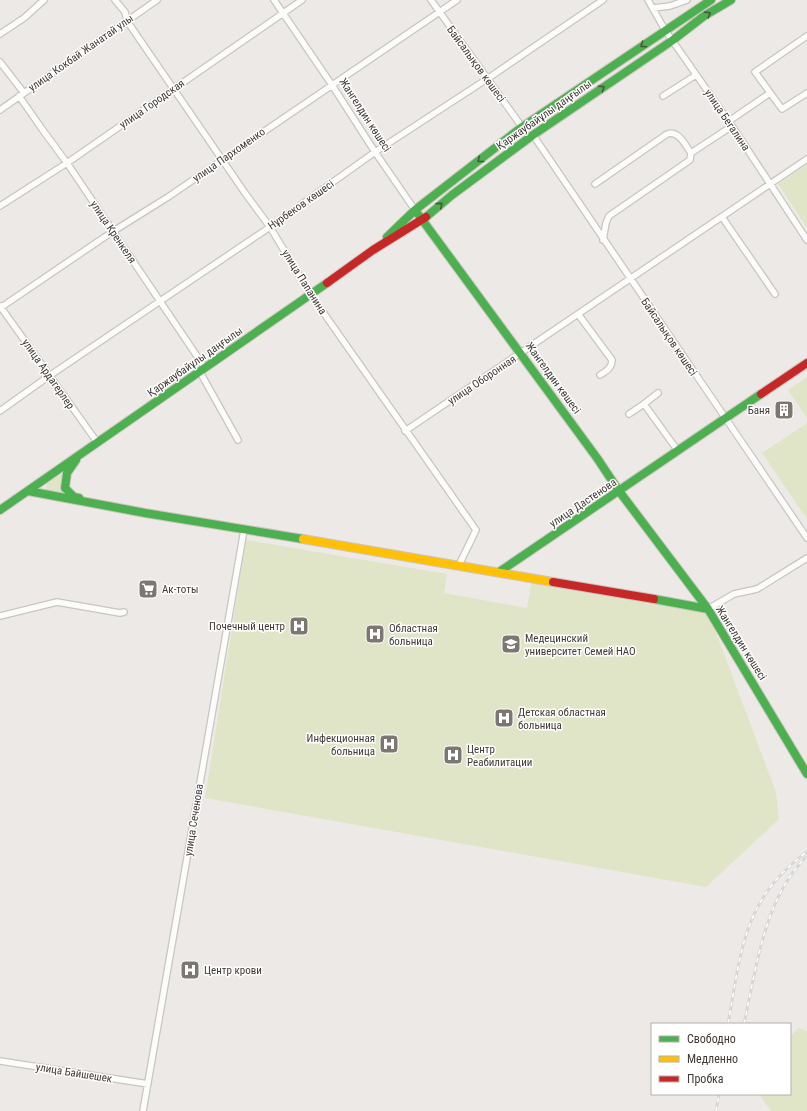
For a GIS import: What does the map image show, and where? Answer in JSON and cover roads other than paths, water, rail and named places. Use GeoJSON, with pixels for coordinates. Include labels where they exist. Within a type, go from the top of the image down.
{"type":"FeatureCollection","features":[{"type":"Feature","properties":{"kind":"main road","name":"Қаржаубайұлы даңғылы"},"geometry":{"type":"LineString","coordinates":[[373,250],[415,210],[522,127],[711,0]]}},
{"type":"Feature","properties":{"kind":"main road","name":"Қаржаубайұлы даңғылы"},"geometry":{"type":"LineString","coordinates":[[0,510],[311,295],[373,250],[422,220],[452,195],[533,134],[673,40],[704,16],[731,0]]}},
{"type":"Feature","properties":{"kind":"main road","name":"Жангелдин көшесі"},"geometry":{"type":"LineString","coordinates":[[415,210],[597,458],[619,491],[708,609],[807,774]]}},
{"type":"Feature","properties":{"kind":"main road","name":"улица Дастенова"},"geometry":{"type":"LineString","coordinates":[[500,572],[807,363]]}},
{"type":"Feature","properties":{"kind":"main road"},"geometry":{"type":"LineString","coordinates":[[89,448],[72,464],[65,477],[65,488],[74,496],[94,504]]}},
{"type":"Feature","properties":{"kind":"main road"},"geometry":{"type":"LineString","coordinates":[[28,491],[94,504],[500,572],[708,609]]}},
{"type":"Feature","properties":{"kind":"main road"},"geometry":{"type":"LineString","coordinates":[[0,510],[25,497],[49,495]]}},
{"type":"Feature","properties":{"kind":"street"},"geometry":{"type":"LineString","coordinates":[[0,34],[24,18],[44,0]]}},
{"type":"Feature","properties":{"kind":"street","name":"улица Папанина"},"geometry":{"type":"LineString","coordinates":[[114,0],[125,12],[127,21],[270,227],[311,295],[405,431],[476,530],[459,565]]}},
{"type":"Feature","properties":{"kind":"street","name":"улица Кокбай Жанатай улы"},"geometry":{"type":"LineString","coordinates":[[0,110],[157,0]]}},
{"type":"Feature","properties":{"kind":"street","name":"Жангелдин көшесі"},"geometry":{"type":"LineString","coordinates":[[274,0],[415,210]]}},
{"type":"Feature","properties":{"kind":"street","name":"улица Городская"},"geometry":{"type":"LineString","coordinates":[[0,206],[67,163],[302,0]]}},
{"type":"Feature","properties":{"kind":"street","name":"Байсалықов көшесі"},"geometry":{"type":"LineString","coordinates":[[431,0],[522,127]]}},
{"type":"Feature","properties":{"kind":"street","name":"улица Пархоменко"},"geometry":{"type":"LineString","coordinates":[[0,307],[112,232],[168,197],[457,0]]}},
{"type":"Feature","properties":{"kind":"street","name":"Нұрбеков көшесі"},"geometry":{"type":"LineString","coordinates":[[0,411],[49,376],[161,302],[270,227],[375,152],[487,79],[603,0]]}},
{"type":"Feature","properties":{"kind":"street","name":"улица Бегалина"},"geometry":{"type":"LineString","coordinates":[[648,0],[665,30],[730,123],[807,240]]}},
{"type":"Feature","properties":{"kind":"street"},"geometry":{"type":"LineString","coordinates":[[653,8],[670,6],[687,0]]}},
{"type":"Feature","properties":{"kind":"street"},"geometry":{"type":"LineString","coordinates":[[807,36],[755,72],[782,110],[807,93]]}},
{"type":"Feature","properties":{"kind":"street","name":"улица Кокбай Жанатай улы"},"geometry":{"type":"LineString","coordinates":[[1,64],[22,94]]}},
{"type":"Feature","properties":{"kind":"street"},"geometry":{"type":"LineString","coordinates":[[664,96],[696,75]]}},
{"type":"Feature","properties":{"kind":"street"},"geometry":{"type":"LineString","coordinates":[[691,153],[770,93]]}},
{"type":"Feature","properties":{"kind":"street","name":"улица Кренкеля"},"geometry":{"type":"LineString","coordinates":[[22,94],[42,129],[67,163],[112,232],[161,302],[202,370],[238,440]]}},
{"type":"Feature","properties":{"kind":"street"},"geometry":{"type":"LineString","coordinates":[[595,184],[672,132],[678,135],[691,153],[690,160],[609,216],[606,223],[603,240]]}},
{"type":"Feature","properties":{"kind":"street","name":"Байсалықов көшесі"},"geometry":{"type":"LineString","coordinates":[[533,134],[603,240],[807,538]]}},
{"type":"Feature","properties":{"kind":"street","name":"улица Оборонная"},"geometry":{"type":"LineString","coordinates":[[405,431],[521,354],[807,159]]}},
{"type":"Feature","properties":{"kind":"street"},"geometry":{"type":"LineString","coordinates":[[722,217],[775,294]]}},
{"type":"Feature","properties":{"kind":"street","name":"улица Ардагерлер"},"geometry":{"type":"LineString","coordinates":[[0,307],[97,442]]}},
{"type":"Feature","properties":{"kind":"street"},"geometry":{"type":"LineString","coordinates":[[578,314],[612,360],[610,368],[600,375]]}},
{"type":"Feature","properties":{"kind":"street"},"geometry":{"type":"LineString","coordinates":[[629,414],[658,393]]}},
{"type":"Feature","properties":{"kind":"street"},"geometry":{"type":"LineString","coordinates":[[644,404],[678,451]]}},
{"type":"Feature","properties":{"kind":"street","name":"улица Сеченова"},"geometry":{"type":"LineString","coordinates":[[144,1111],[244,530]]}},
{"type":"Feature","properties":{"kind":"street"},"geometry":{"type":"LineString","coordinates":[[708,609],[734,594],[757,589],[807,558]]}},
{"type":"Feature","properties":{"kind":"street"},"geometry":{"type":"LineString","coordinates":[[0,616],[57,602],[120,613],[124,612]]}},
{"type":"Feature","properties":{"kind":"street","name":"улица Байшешек"},"geometry":{"type":"LineString","coordinates":[[0,1061],[148,1084]]}},
{"type":"Feature","properties":{"kind":"railway"},"geometry":{"type":"LineString","coordinates":[[728,1023],[742,950],[748,928],[757,908],[769,888],[786,870],[807,852]]}},
{"type":"Feature","properties":{"kind":"railway"},"geometry":{"type":"LineString","coordinates":[[744,1023],[758,958],[771,914],[780,893],[792,874],[806,857]]}},
{"type":"Feature","properties":{"kind":"railway"},"geometry":{"type":"LineString","coordinates":[[716,1111],[719,1095]]}},
{"type":"Feature","properties":{"kind":"place","name":"Баня"},"geometry":{"type":"Point","coordinates":[784,410]}},
{"type":"Feature","properties":{"kind":"place","name":"Ак-тоты"},"geometry":{"type":"Point","coordinates":[148,589]}},
{"type":"Feature","properties":{"kind":"place","name":"Почечный центр"},"geometry":{"type":"Point","coordinates":[299,626]}},
{"type":"Feature","properties":{"kind":"place","name":"Областная больница"},"geometry":{"type":"Point","coordinates":[375,634]}},
{"type":"Feature","properties":{"kind":"place","name":"Медецинский университет Семей НАО"},"geometry":{"type":"Point","coordinates":[511,644]}},
{"type":"Feature","properties":{"kind":"place","name":"Детская областная больница"},"geometry":{"type":"Point","coordinates":[504,718]}},
{"type":"Feature","properties":{"kind":"place","name":"Инфекционная больница"},"geometry":{"type":"Point","coordinates":[389,744]}},
{"type":"Feature","properties":{"kind":"place","name":"Центр Реабилитации"},"geometry":{"type":"Point","coordinates":[453,755]}},
{"type":"Feature","properties":{"kind":"place","name":"Центр крови"},"geometry":{"type":"Point","coordinates":[190,970]}}]}
